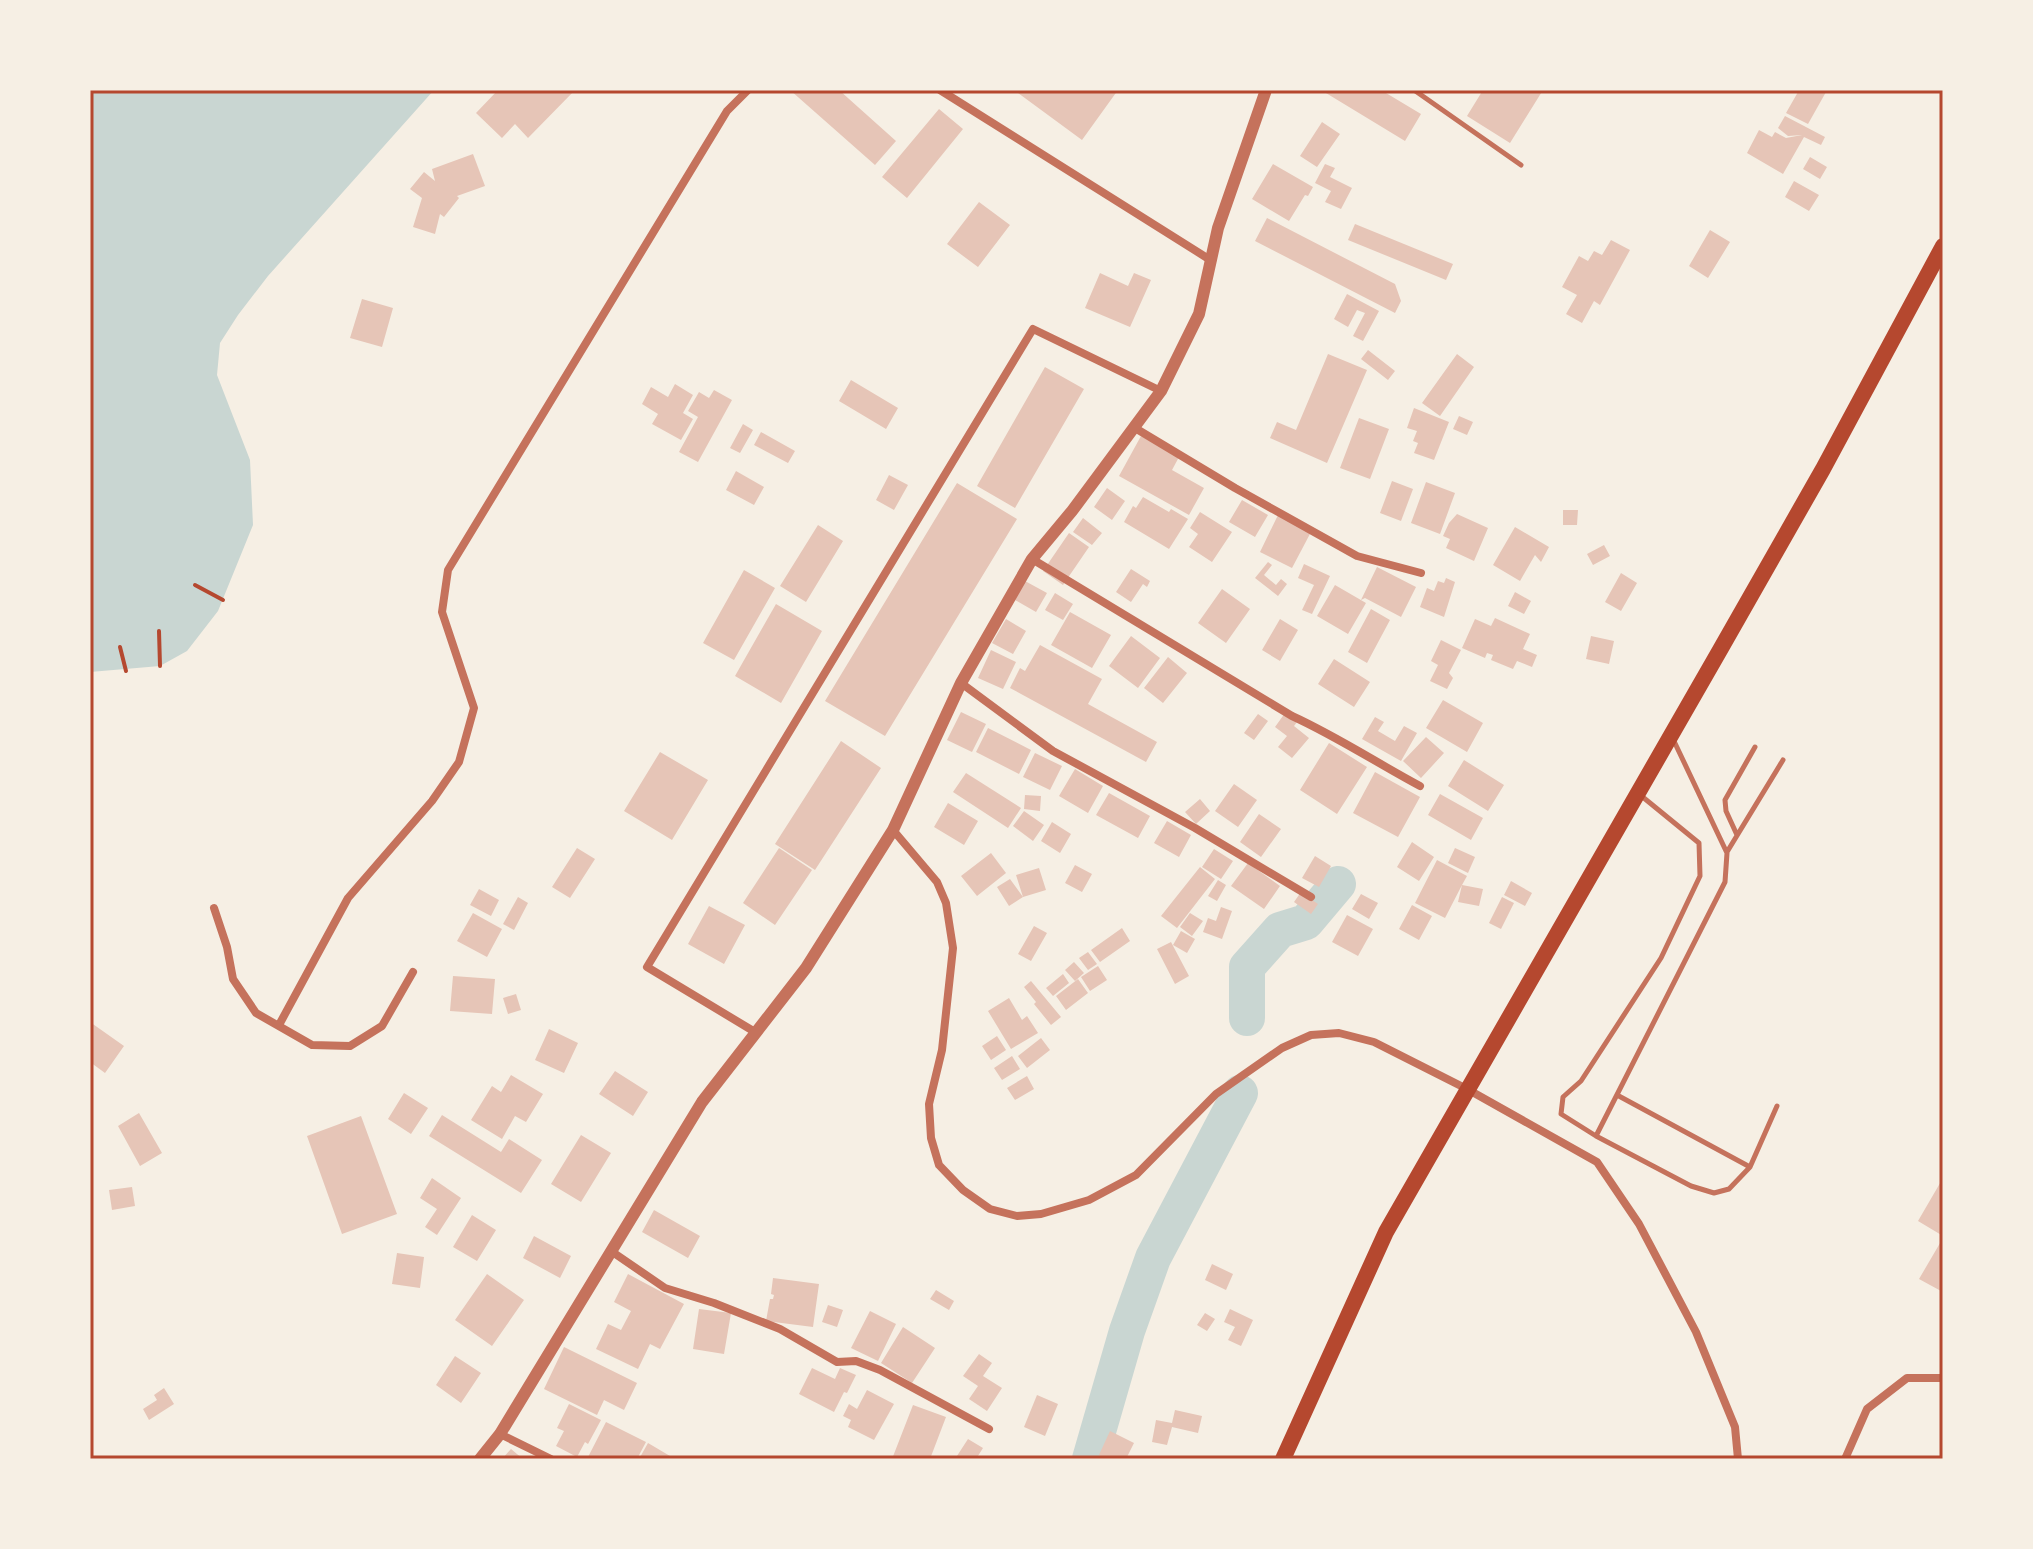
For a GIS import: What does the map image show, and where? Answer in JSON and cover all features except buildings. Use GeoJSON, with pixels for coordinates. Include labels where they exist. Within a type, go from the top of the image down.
{"type":"FeatureCollection","features":[{"type":"Feature","properties":{"kind":"main road"},"geometry":{"type":"LineString","coordinates":[[1283,1459],[1386,1232],[1823,469],[1943,246]]}},
{"type":"Feature","properties":{"kind":"street"},"geometry":{"type":"LineString","coordinates":[[279,1025],[348,898],[432,801],[459,762],[474,708],[442,612],[448,570],[727,111],[748,90]]}},
{"type":"Feature","properties":{"kind":"street"},"geometry":{"type":"LineString","coordinates":[[940,90],[1212,262]]}},
{"type":"Feature","properties":{"kind":"street"},"geometry":{"type":"LineString","coordinates":[[480,1459],[500,1434],[702,1102],[806,968],[893,830],[961,683],[1032,559],[1161,391],[1199,314],[1218,228],[1266,90]]}},
{"type":"Feature","properties":{"kind":"street"},"geometry":{"type":"LineString","coordinates":[[755,1032],[647,967],[1033,329],[1161,391]]}},
{"type":"Feature","properties":{"kind":"street"},"geometry":{"type":"LineString","coordinates":[[1135,428],[1357,556],[1421,573]]}},
{"type":"Feature","properties":{"kind":"street"},"geometry":{"type":"LineString","coordinates":[[1032,559],[1292,716],[1333,735],[1420,786]]}},
{"type":"Feature","properties":{"kind":"street"},"geometry":{"type":"LineString","coordinates":[[961,683],[1053,751],[1183,821],[1311,897]]}},
{"type":"Feature","properties":{"kind":"street"},"geometry":{"type":"LineString","coordinates":[[893,830],[937,882],[946,903],[953,948],[942,1050],[929,1104],[931,1138],[939,1165],[963,1190],[990,1209],[1017,1216],[1041,1214],[1089,1200],[1136,1175],[1216,1094],[1282,1048],[1311,1035],[1339,1033],[1374,1042],[1467,1089],[1597,1162],[1639,1224],[1696,1332],[1735,1427],[1738,1459]]}},
{"type":"Feature","properties":{"kind":"street"},"geometry":{"type":"LineString","coordinates":[[214,908],[227,947],[233,979],[256,1013],[312,1045],[350,1046],[382,1026],[413,972]]}},
{"type":"Feature","properties":{"kind":"street"},"geometry":{"type":"LineString","coordinates":[[611,1251],[665,1288],[780,1329],[837,1362],[856,1361],[880,1370],[989,1429]]}},
{"type":"Feature","properties":{"kind":"street"},"geometry":{"type":"LineString","coordinates":[[1845,1459],[1867,1409],[1907,1378],[1943,1378]]}},
{"type":"Feature","properties":{"kind":"street"},"geometry":{"type":"LineString","coordinates":[[500,1434],[551,1459]]}},
{"type":"Feature","properties":{"kind":"lane"},"geometry":{"type":"LineString","coordinates":[[1414,90],[1521,165]]}},
{"type":"Feature","properties":{"kind":"lane"},"geometry":{"type":"LineString","coordinates":[[1671,735],[1727,853]]}},
{"type":"Feature","properties":{"kind":"lane"},"geometry":{"type":"LineString","coordinates":[[1737,836],[1726,811],[1725,800],[1755,747]]}},
{"type":"Feature","properties":{"kind":"lane"},"geometry":{"type":"LineString","coordinates":[[1596,1136],[1725,882],[1727,853],[1783,760]]}},
{"type":"Feature","properties":{"kind":"lane"},"geometry":{"type":"LineString","coordinates":[[1638,793],[1699,843],[1700,876],[1661,958],[1581,1081],[1563,1097],[1561,1114],[1691,1186],[1714,1193],[1729,1189],[1750,1167],[1777,1106]]}},
{"type":"Feature","properties":{"kind":"lane"},"geometry":{"type":"LineString","coordinates":[[1617,1095],[1750,1167]]}},
{"type":"Feature","properties":{"kind":"path"},"geometry":{"type":"LineString","coordinates":[[195,585],[223,600]]}},
{"type":"Feature","properties":{"kind":"path"},"geometry":{"type":"LineString","coordinates":[[159,631],[160,666]]}},
{"type":"Feature","properties":{"kind":"path"},"geometry":{"type":"LineString","coordinates":[[120,647],[126,671]]}},
{"type":"Feature","properties":{"kind":"shaded area"},"geometry":{"type":"Polygon","coordinates":[[[90,90],[434,90],[268,276],[220,343],[217,375],[250,460],[253,525],[218,611],[187,651],[160,666],[90,672],[90,90]]]}},
{"type":"Feature","properties":{"kind":"waterway"},"geometry":{"type":"LineString","coordinates":[[1247,1018],[1247,967],[1280,930],[1306,922],[1338,884]]}},
{"type":"Feature","properties":{"kind":"waterway"},"geometry":{"type":"LineString","coordinates":[[1090,1459],[1127,1331],[1153,1258],[1240,1093]]}}]}
